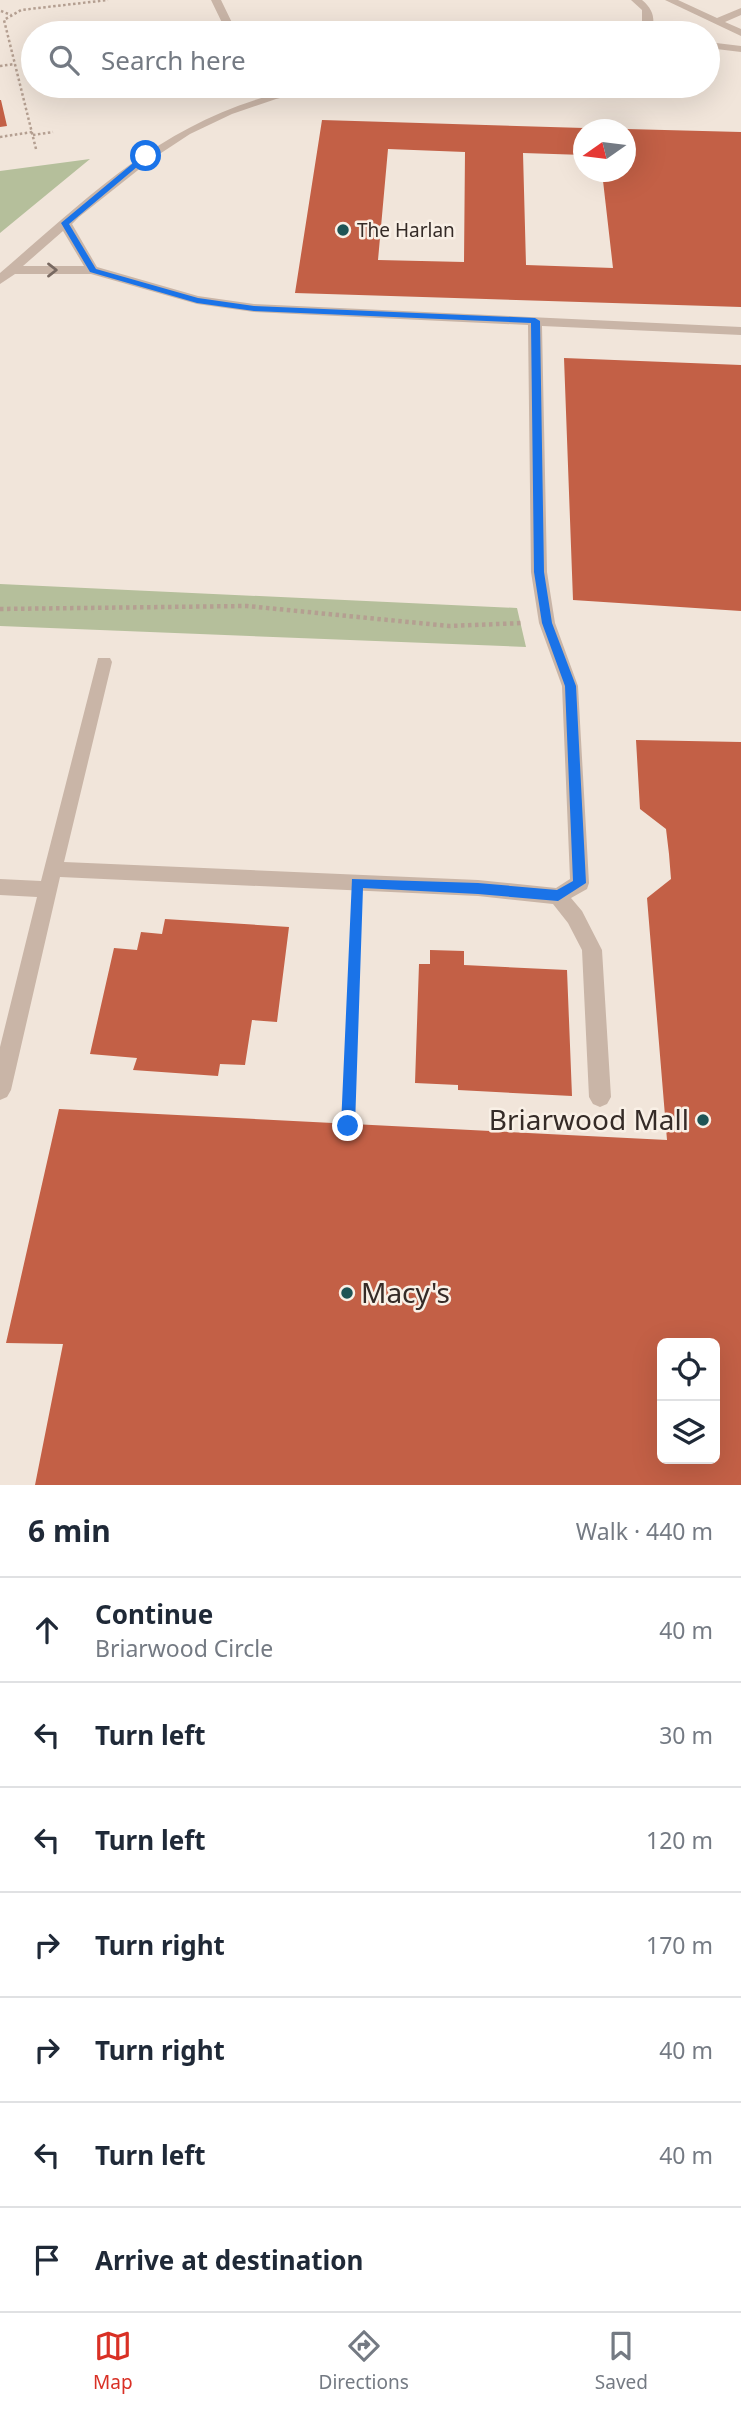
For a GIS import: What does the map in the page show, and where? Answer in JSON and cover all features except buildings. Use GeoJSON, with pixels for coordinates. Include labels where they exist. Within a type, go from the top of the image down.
{"type":"FeatureCollection","features":[{"type":"Feature","properties":{"kind":"street"},"geometry":{"type":"LineString","coordinates":[[216,0],[226,21]]}},
{"type":"Feature","properties":{"kind":"street"},"geometry":{"type":"LineString","coordinates":[[636,0],[647,9],[649,21]]}},
{"type":"Feature","properties":{"kind":"street"},"geometry":{"type":"LineString","coordinates":[[670,0],[715,21]]}},
{"type":"Feature","properties":{"kind":"street"},"geometry":{"type":"LineString","coordinates":[[719,21],[741,11]]}},
{"type":"Feature","properties":{"kind":"street"},"geometry":{"type":"LineString","coordinates":[[720,23],[741,33]]}},
{"type":"Feature","properties":{"kind":"street"},"geometry":{"type":"LineString","coordinates":[[720,46],[741,49]]}},
{"type":"Feature","properties":{"kind":"street"},"geometry":{"type":"LineString","coordinates":[[0,280],[162,144],[249,98]]}},
{"type":"Feature","properties":{"kind":"street"},"geometry":{"type":"LineString","coordinates":[[65,223],[92,270]]}},
{"type":"Feature","properties":{"kind":"street"},"geometry":{"type":"LineString","coordinates":[[12,270],[92,270],[197,300],[254,309],[741,331]]}},
{"type":"Feature","properties":{"kind":"street"},"geometry":{"type":"LineString","coordinates":[[53,869],[478,888],[558,896],[580,883],[570,686],[547,623],[539,572],[535,321]]}},
{"type":"Feature","properties":{"kind":"street"},"geometry":{"type":"LineString","coordinates":[[0,1090],[104,662]]}},
{"type":"Feature","properties":{"kind":"street"},"geometry":{"type":"LineString","coordinates":[[0,887],[48,889]]}},
{"type":"Feature","properties":{"kind":"street"},"geometry":{"type":"LineString","coordinates":[[558,896],[576,917],[592,950],[600,1097]]}},
{"type":"Feature","properties":{"kind":"path"},"geometry":{"type":"LineString","coordinates":[[21,89],[4,20],[21,10],[108,0]]}},
{"type":"Feature","properties":{"kind":"path"},"geometry":{"type":"LineString","coordinates":[[2,11],[12,15]]}},
{"type":"Feature","properties":{"kind":"path"},"geometry":{"type":"LineString","coordinates":[[0,66],[15,64]]}},
{"type":"Feature","properties":{"kind":"path"},"geometry":{"type":"LineString","coordinates":[[23,98],[36,149]]}},
{"type":"Feature","properties":{"kind":"path"},"geometry":{"type":"LineString","coordinates":[[0,137],[54,132]]}},
{"type":"Feature","properties":{"kind":"path"},"geometry":{"type":"LineString","coordinates":[[0,610],[247,606],[449,626],[547,623]]}},
{"type":"Feature","properties":{"kind":"path"},"geometry":{"type":"LineString","coordinates":[[348,1126],[357,883]]}},
{"type":"Feature","properties":{"kind":"green space"},"geometry":{"type":"Polygon","coordinates":[[[90,159],[0,233],[0,171],[90,159]]]}},
{"type":"Feature","properties":{"kind":"green space"},"geometry":{"type":"Polygon","coordinates":[[[0,584],[517,608],[526,647],[0,626],[0,584]]]}},
{"type":"Feature","properties":{"kind":"place","name":"The Harlan"},"geometry":{"type":"Point","coordinates":[343,230]}},
{"type":"Feature","properties":{"kind":"place","name":"Briarwood Mall"},"geometry":{"type":"Point","coordinates":[703,1120]}},
{"type":"Feature","properties":{"kind":"place","name":"Macy's"},"geometry":{"type":"Point","coordinates":[347,1293]}},
{"type":"Feature","properties":{"kind":"route"},"geometry":{"type":"LineString","coordinates":[[146,156],[65,223],[92,270],[197,300],[254,309],[535,321],[539,572],[547,623],[570,686],[580,883],[558,896],[478,888],[357,883],[348,1126]]}}]}
